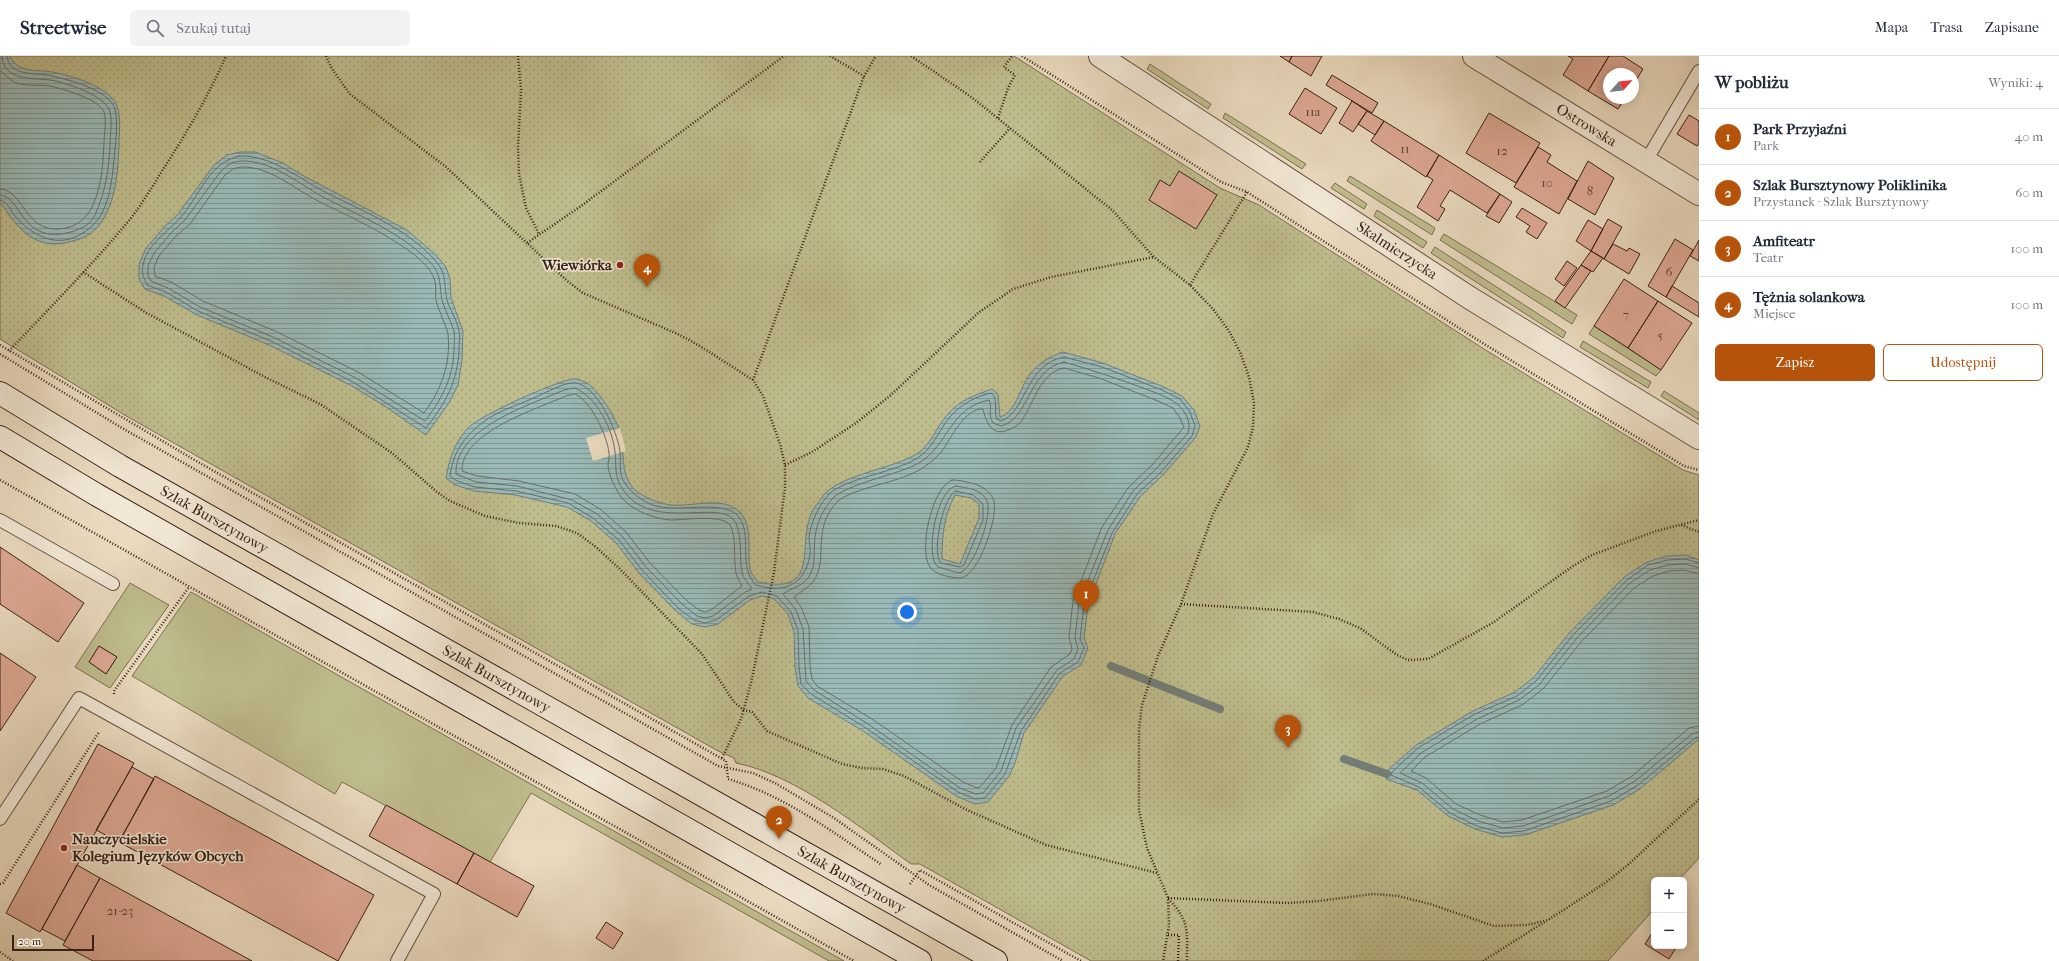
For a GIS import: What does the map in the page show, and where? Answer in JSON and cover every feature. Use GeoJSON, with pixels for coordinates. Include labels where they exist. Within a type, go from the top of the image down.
{"type":"FeatureCollection","features":[{"type":"Feature","properties":{"kind":"main road","name":"Skalmierzycka"},"geometry":{"type":"LineString","coordinates":[[1100,56],[1477,302],[1699,438]]}},
{"type":"Feature","properties":{"kind":"main road","name":"Ostrowska"},"geometry":{"type":"LineString","coordinates":[[1474,56],[1699,194]]}},
{"type":"Feature","properties":{"kind":"main road","name":"Szlak Bursztynowy"},"geometry":{"type":"LineString","coordinates":[[0,393],[120,466],[996,961]]}},
{"type":"Feature","properties":{"kind":"main road"},"geometry":{"type":"LineString","coordinates":[[0,437],[104,499],[920,961]]}},
{"type":"Feature","properties":{"kind":"lane"},"geometry":{"type":"LineString","coordinates":[[1646,161],[1699,71]]}},
{"type":"Feature","properties":{"kind":"lane"},"geometry":{"type":"LineString","coordinates":[[0,520],[113,584]]}},
{"type":"Feature","properties":{"kind":"lane"},"geometry":{"type":"LineString","coordinates":[[0,819],[79,698],[434,894],[397,961]]}},
{"type":"Feature","properties":{"kind":"path"},"geometry":{"type":"LineString","coordinates":[[9,351],[83,272],[143,202],[189,129],[226,56]]}},
{"type":"Feature","properties":{"kind":"path"},"geometry":{"type":"LineString","coordinates":[[326,56],[332,69],[350,94],[446,166],[566,280],[583,293],[686,339],[753,380],[763,396],[773,420],[785,465],[782,523],[764,623],[744,710],[722,758]]}},
{"type":"Feature","properties":{"kind":"path"},"geometry":{"type":"LineString","coordinates":[[518,56],[521,89],[518,147],[519,174],[526,208],[539,234]]}},
{"type":"Feature","properties":{"kind":"path"},"geometry":{"type":"LineString","coordinates":[[527,242],[581,206],[784,56]]}},
{"type":"Feature","properties":{"kind":"path"},"geometry":{"type":"LineString","coordinates":[[830,56],[864,76]]}},
{"type":"Feature","properties":{"kind":"path"},"geometry":{"type":"LineString","coordinates":[[753,380],[864,76],[876,56]]}},
{"type":"Feature","properties":{"kind":"path"},"geometry":{"type":"LineString","coordinates":[[911,56],[970,96],[1112,210],[1154,257],[1190,285],[1213,309],[1229,331],[1240,352],[1249,377],[1254,403],[1253,427],[1248,447],[1213,514],[1182,604],[1158,656],[1142,706],[1140,729],[1140,810],[1144,837],[1168,898],[1178,908],[1186,922],[1187,961]]}},
{"type":"Feature","properties":{"kind":"path"},"geometry":{"type":"LineString","coordinates":[[998,118],[1008,88],[1015,75],[1004,67],[1012,56]]}},
{"type":"Feature","properties":{"kind":"path"},"geometry":{"type":"LineString","coordinates":[[1022,56],[1221,182],[1247,192],[1481,342],[1684,466],[1699,470]]}},
{"type":"Feature","properties":{"kind":"path"},"geometry":{"type":"LineString","coordinates":[[980,162],[1010,128]]}},
{"type":"Feature","properties":{"kind":"path"},"geometry":{"type":"LineString","coordinates":[[1190,285],[1247,192]]}},
{"type":"Feature","properties":{"kind":"path"},"geometry":{"type":"LineString","coordinates":[[785,465],[812,452],[856,423],[891,394],[978,313],[1013,289],[1051,277],[1154,257]]}},
{"type":"Feature","properties":{"kind":"path"},"geometry":{"type":"LineString","coordinates":[[83,272],[145,312],[263,376],[320,404],[392,453],[437,492],[450,501],[485,516],[556,526],[577,533],[596,546],[620,569],[702,654],[734,702],[744,710],[752,712],[767,731],[842,764],[862,768],[883,769],[904,776],[967,810],[1046,845],[1157,873]]}},
{"type":"Feature","properties":{"kind":"path"},"geometry":{"type":"LineString","coordinates":[[0,345],[204,466],[722,758],[726,761],[728,779],[761,791],[824,826],[884,866]]}},
{"type":"Feature","properties":{"kind":"path"},"geometry":{"type":"LineString","coordinates":[[0,354],[129,432],[718,766],[753,773],[775,784],[834,818],[929,885],[1063,961]]}},
{"type":"Feature","properties":{"kind":"path"},"geometry":{"type":"LineString","coordinates":[[0,480],[854,961]]}},
{"type":"Feature","properties":{"kind":"path"},"geometry":{"type":"LineString","coordinates":[[1182,604],[1313,612],[1339,619],[1360,628],[1397,655],[1408,660],[1422,660],[1448,649],[1494,622],[1573,566],[1592,556],[1624,542],[1699,520]]}},
{"type":"Feature","properties":{"kind":"path"},"geometry":{"type":"LineString","coordinates":[[1680,525],[1699,532]]}},
{"type":"Feature","properties":{"kind":"path"},"geometry":{"type":"LineString","coordinates":[[0,884],[3,884],[109,715],[114,691],[188,587]]}},
{"type":"Feature","properties":{"kind":"path"},"geometry":{"type":"LineString","coordinates":[[1483,961],[1605,883],[1629,864],[1699,799]]}},
{"type":"Feature","properties":{"kind":"path"},"geometry":{"type":"LineString","coordinates":[[903,880],[910,884],[920,870],[1081,961]]}},
{"type":"Feature","properties":{"kind":"path"},"geometry":{"type":"LineString","coordinates":[[1168,898],[1287,903],[1319,901],[1373,894],[1398,896],[1430,904],[1494,926],[1527,925],[1548,920]]}},
{"type":"Feature","properties":{"kind":"path"},"geometry":{"type":"LineString","coordinates":[[1163,961],[1168,935],[1168,898]]}},
{"type":"Feature","properties":{"kind":"path"},"geometry":{"type":"LineString","coordinates":[[1168,935],[1179,935],[1178,961]]}},
{"type":"Feature","properties":{"kind":"path"},"geometry":{"type":"LineString","coordinates":[[0,952],[13,961]]}},
{"type":"Feature","properties":{"kind":"shaded area"},"geometry":{"type":"Polygon","coordinates":[[[0,56],[1014,56],[1220,188],[1259,205],[1484,349],[1683,470],[1699,475],[1699,858],[1682,877],[1651,877],[1651,912],[1608,961],[1091,961],[920,864],[911,864],[849,819],[805,791],[759,769],[736,763],[734,758],[718,751],[128,417],[0,339],[0,56]]]}},
{"type":"Feature","properties":{"kind":"shaded area"},"geometry":{"type":"Polygon","coordinates":[[[1150,64],[1211,104],[1208,109],[1147,69],[1150,64]]]}},
{"type":"Feature","properties":{"kind":"shaded area"},"geometry":{"type":"Polygon","coordinates":[[[1225,113],[1306,164],[1302,169],[1223,118],[1225,113]]]}},
{"type":"Feature","properties":{"kind":"shaded area"},"geometry":{"type":"Polygon","coordinates":[[[1350,176],[1435,228],[1432,235],[1347,181],[1350,176]]]}},
{"type":"Feature","properties":{"kind":"shaded area"},"geometry":{"type":"Polygon","coordinates":[[[1335,183],[1367,204],[1364,209],[1331,188],[1335,183]]]}},
{"type":"Feature","properties":{"kind":"shaded area"},"geometry":{"type":"Polygon","coordinates":[[[1377,210],[1427,242],[1423,248],[1374,216],[1377,210]]]}},
{"type":"Feature","properties":{"kind":"shaded area"},"geometry":{"type":"Polygon","coordinates":[[[1444,234],[1577,315],[1572,324],[1440,240],[1444,234]]]}},
{"type":"Feature","properties":{"kind":"shaded area"},"geometry":{"type":"Polygon","coordinates":[[[1435,247],[1566,332],[1563,338],[1431,253],[1435,247]]]}},
{"type":"Feature","properties":{"kind":"shaded area"},"geometry":{"type":"Polygon","coordinates":[[[1594,326],[1661,370],[1656,376],[1589,334],[1594,326]]]}},
{"type":"Feature","properties":{"kind":"shaded area"},"geometry":{"type":"Polygon","coordinates":[[[1583,341],[1651,382],[1648,388],[1580,347],[1583,341]]]}},
{"type":"Feature","properties":{"kind":"shaded area"},"geometry":{"type":"Polygon","coordinates":[[[1664,391],[1699,413],[1699,420],[1661,396],[1664,391]]]}},
{"type":"Feature","properties":{"kind":"shaded area"},"geometry":{"type":"Polygon","coordinates":[[[130,583],[169,605],[110,688],[75,667],[130,583]],[[99,646],[89,662],[106,674],[117,657],[99,646]]]}},
{"type":"Feature","properties":{"kind":"shaded area"},"geometry":{"type":"Polygon","coordinates":[[[191,592],[844,961],[829,961],[531,793],[490,862],[342,782],[335,794],[132,676],[191,592]]]}},
{"type":"Feature","properties":{"kind":"water"},"geometry":{"type":"Polygon","coordinates":[[[0,56],[10,56],[13,62],[18,66],[28,70],[46,71],[80,79],[100,89],[109,95],[115,102],[119,113],[120,122],[118,165],[113,196],[105,216],[97,227],[85,237],[60,244],[39,241],[22,230],[0,202],[0,56]]]}},
{"type":"Feature","properties":{"kind":"water"},"geometry":{"type":"Polygon","coordinates":[[[240,152],[255,152],[283,163],[302,175],[407,230],[436,255],[446,267],[450,279],[451,298],[463,331],[462,360],[458,385],[449,403],[426,435],[386,407],[352,386],[269,345],[197,315],[164,296],[145,289],[139,279],[139,264],[146,248],[165,226],[178,214],[214,165],[227,155],[240,152]]]}},
{"type":"Feature","properties":{"kind":"water"},"geometry":{"type":"Polygon","coordinates":[[[1063,352],[1103,363],[1164,387],[1182,396],[1194,410],[1200,426],[1196,437],[1164,474],[1140,497],[1115,534],[1088,605],[1084,638],[1088,648],[1081,665],[1063,676],[1024,733],[1015,763],[1009,776],[988,802],[975,804],[956,796],[863,731],[808,698],[798,686],[795,667],[794,632],[788,614],[774,599],[762,596],[750,600],[718,624],[705,627],[692,624],[676,611],[639,573],[616,543],[591,521],[567,507],[515,495],[474,491],[455,485],[446,478],[456,444],[464,432],[477,421],[488,414],[535,392],[564,381],[573,379],[579,380],[588,384],[595,390],[608,407],[615,420],[620,433],[627,478],[635,490],[652,500],[671,505],[717,503],[726,504],[734,508],[741,513],[747,525],[751,573],[758,582],[778,584],[791,582],[799,575],[803,566],[807,527],[812,512],[830,489],[852,478],[903,461],[913,456],[924,448],[944,419],[953,409],[974,396],[992,389],[998,394],[1000,417],[1014,405],[1026,379],[1033,370],[1041,363],[1063,352]],[[955,495],[951,503],[944,526],[942,559],[960,564],[979,518],[979,504],[971,498],[955,495]]]}},
{"type":"Feature","properties":{"kind":"water"},"geometry":{"type":"Polygon","coordinates":[[[1686,555],[1699,560],[1699,739],[1640,789],[1613,805],[1525,835],[1502,837],[1475,829],[1448,816],[1417,790],[1386,779],[1388,770],[1416,745],[1473,711],[1515,692],[1534,677],[1570,632],[1624,577],[1647,562],[1667,556],[1686,555]]]}},
{"type":"Feature","properties":{"kind":"pier"},"geometry":{"type":"Polygon","coordinates":[[[620,428],[626,451],[593,461],[586,438],[620,428]]]}},
{"type":"Feature","properties":{"kind":"building"},"geometry":{"type":"Polygon","coordinates":[[[1280,56],[1292,56],[1289,62],[1280,56]]]}},
{"type":"Feature","properties":{"kind":"building"},"geometry":{"type":"Polygon","coordinates":[[[1292,56],[1322,56],[1311,76],[1289,62],[1292,56]]]}},
{"type":"Feature","properties":{"kind":"building"},"geometry":{"type":"Polygon","coordinates":[[[1568,56],[1609,56],[1588,91],[1563,75],[1573,59],[1568,56]]]}},
{"type":"Feature","properties":{"kind":"building"},"geometry":{"type":"Polygon","coordinates":[[[1609,56],[1623,56],[1643,69],[1639,75],[1639,68],[1603,68],[1603,100],[1588,91],[1609,56]]]}},
{"type":"Feature","properties":{"kind":"building"},"geometry":{"type":"Polygon","coordinates":[[[1332,75],[1378,103],[1372,113],[1326,85],[1332,75]]]}},
{"type":"Feature","properties":{"kind":"building"},"geometry":{"type":"Polygon","coordinates":[[[1305,88],[1337,108],[1321,134],[1289,114],[1305,88]]]}},
{"type":"Feature","properties":{"kind":"building"},"geometry":{"type":"Polygon","coordinates":[[[1352,101],[1367,111],[1353,132],[1339,123],[1352,101]]]}},
{"type":"Feature","properties":{"kind":"building"},"geometry":{"type":"Polygon","coordinates":[[[1610,104],[1621,104],[1618,109],[1610,104]]]}},
{"type":"Feature","properties":{"kind":"building"},"geometry":{"type":"Polygon","coordinates":[[[1367,111],[1384,121],[1375,135],[1358,124],[1367,111]]]}},
{"type":"Feature","properties":{"kind":"building"},"geometry":{"type":"Polygon","coordinates":[[[1489,113],[1540,143],[1516,183],[1466,153],[1489,113]]]}},
{"type":"Feature","properties":{"kind":"building"},"geometry":{"type":"Polygon","coordinates":[[[1689,115],[1699,121],[1699,143],[1697,146],[1677,134],[1689,115]]]}},
{"type":"Feature","properties":{"kind":"building"},"geometry":{"type":"Polygon","coordinates":[[[1384,121],[1439,155],[1426,177],[1371,141],[1384,121]]]}},
{"type":"Feature","properties":{"kind":"building"},"geometry":{"type":"Polygon","coordinates":[[[1538,147],[1551,155],[1547,162],[1577,181],[1559,214],[1514,187],[1538,147]]]}},
{"type":"Feature","properties":{"kind":"building"},"geometry":{"type":"Polygon","coordinates":[[[1439,155],[1500,194],[1487,213],[1450,190],[1440,206],[1445,209],[1438,221],[1417,207],[1433,180],[1427,176],[1439,155]]]}},
{"type":"Feature","properties":{"kind":"building"},"geometry":{"type":"Polygon","coordinates":[[[1588,161],[1614,178],[1595,215],[1568,199],[1588,161]]]}},
{"type":"Feature","properties":{"kind":"building"},"geometry":{"type":"Polygon","coordinates":[[[1179,171],[1217,195],[1196,229],[1149,200],[1160,180],[1170,186],[1179,171]]]}},
{"type":"Feature","properties":{"kind":"building"},"geometry":{"type":"Polygon","coordinates":[[[1500,194],[1512,202],[1499,223],[1486,216],[1500,194]]]}},
{"type":"Feature","properties":{"kind":"building"},"geometry":{"type":"Polygon","coordinates":[[[1522,208],[1547,223],[1537,239],[1526,232],[1530,226],[1516,217],[1522,208]]]}},
{"type":"Feature","properties":{"kind":"building"},"geometry":{"type":"Polygon","coordinates":[[[1608,219],[1622,227],[1604,259],[1591,251],[1608,219]]]}},
{"type":"Feature","properties":{"kind":"building"},"geometry":{"type":"Polygon","coordinates":[[[1588,220],[1603,229],[1591,251],[1576,241],[1588,220]]]}},
{"type":"Feature","properties":{"kind":"building"},"geometry":{"type":"Polygon","coordinates":[[[1675,239],[1693,250],[1666,297],[1648,286],[1675,239]]]}},
{"type":"Feature","properties":{"kind":"building"},"geometry":{"type":"Polygon","coordinates":[[[1699,240],[1699,261],[1690,256],[1699,240]]]}},
{"type":"Feature","properties":{"kind":"building"},"geometry":{"type":"Polygon","coordinates":[[[1613,244],[1627,251],[1629,248],[1640,254],[1629,274],[1604,259],[1613,244]]]}},
{"type":"Feature","properties":{"kind":"building"},"geometry":{"type":"Polygon","coordinates":[[[1591,251],[1603,258],[1593,272],[1581,265],[1591,251]]]}},
{"type":"Feature","properties":{"kind":"building"},"geometry":{"type":"Polygon","coordinates":[[[1567,261],[1577,268],[1564,286],[1555,279],[1567,261]]]}},
{"type":"Feature","properties":{"kind":"building"},"geometry":{"type":"Polygon","coordinates":[[[1581,265],[1591,271],[1565,308],[1555,301],[1581,265]]]}},
{"type":"Feature","properties":{"kind":"building"},"geometry":{"type":"Polygon","coordinates":[[[1624,279],[1658,301],[1628,348],[1594,326],[1624,279]]]}},
{"type":"Feature","properties":{"kind":"building"},"geometry":{"type":"Polygon","coordinates":[[[1672,286],[1699,303],[1699,317],[1666,297],[1672,286]]]}},
{"type":"Feature","properties":{"kind":"building"},"geometry":{"type":"Polygon","coordinates":[[[1658,301],[1692,323],[1661,370],[1628,348],[1658,301]]]}},
{"type":"Feature","properties":{"kind":"building"},"geometry":{"type":"Polygon","coordinates":[[[0,547],[84,603],[58,642],[0,604],[0,547]]]}},
{"type":"Feature","properties":{"kind":"building"},"geometry":{"type":"Polygon","coordinates":[[[99,646],[117,657],[106,674],[89,662],[99,646]]]}},
{"type":"Feature","properties":{"kind":"building"},"geometry":{"type":"Polygon","coordinates":[[[0,653],[36,677],[0,731],[0,653]]]}},
{"type":"Feature","properties":{"kind":"building","name":"Nauczycielskie Kolegium Języków Obcych"},"geometry":{"type":"Polygon","coordinates":[[[98,744],[134,763],[40,932],[6,913],[98,744]]]}},
{"type":"Feature","properties":{"kind":"building"},"geometry":{"type":"Polygon","coordinates":[[[132,767],[154,779],[119,842],[96,830],[132,767]]]}},
{"type":"Feature","properties":{"kind":"building"},"geometry":{"type":"Polygon","coordinates":[[[155,776],[374,895],[338,961],[119,842],[155,776]]]}},
{"type":"Feature","properties":{"kind":"building"},"geometry":{"type":"Polygon","coordinates":[[[386,805],[474,853],[457,884],[369,836],[386,805]]]}},
{"type":"Feature","properties":{"kind":"building"},"geometry":{"type":"Polygon","coordinates":[[[474,853],[534,886],[517,917],[457,884],[474,853]]]}},
{"type":"Feature","properties":{"kind":"building"},"geometry":{"type":"Polygon","coordinates":[[[77,865],[100,878],[65,941],[42,929],[77,865]]]}},
{"type":"Feature","properties":{"kind":"building"},"geometry":{"type":"Polygon","coordinates":[[[100,878],[252,961],[93,961],[63,945],[100,878]]]}},
{"type":"Feature","properties":{"kind":"building"},"geometry":{"type":"Polygon","coordinates":[[[606,922],[623,933],[613,949],[596,938],[606,922]]]}},
{"type":"Feature","properties":{"kind":"building"},"geometry":{"type":"Polygon","coordinates":[[[1651,935],[1651,948],[1645,944],[1651,935]]]}},
{"type":"Feature","properties":{"kind":"building"},"geometry":{"type":"Polygon","coordinates":[[[1653,949],[1675,949],[1669,959],[1653,949]]]}},
{"type":"Feature","properties":{"kind":"waterway"},"geometry":{"type":"LineString","coordinates":[[1111,666],[1220,709]]}},
{"type":"Feature","properties":{"kind":"waterway"},"geometry":{"type":"LineString","coordinates":[[1344,759],[1387,774]]}},
{"type":"Feature","properties":{"kind":"place","name":"Wiewiórka"},"geometry":{"type":"Point","coordinates":[620,265]}},
{"type":"Feature","properties":{"kind":"place","name":"Tężnia solankowa"},"geometry":{"type":"Point","coordinates":[647,287]}},
{"type":"Feature","properties":{"kind":"place","name":"Park Przyjaźni"},"geometry":{"type":"Point","coordinates":[1086,613]}},
{"type":"Feature","properties":{"kind":"place","name":"Amfiteatr"},"geometry":{"type":"Point","coordinates":[1288,748]}},
{"type":"Feature","properties":{"kind":"place","name":"Szlak Bursztynowy Poliklinika"},"geometry":{"type":"Point","coordinates":[779,839]}},
{"type":"Feature","properties":{"kind":"place","name":"Nauczycielskie Kolegium Języków Obcych"},"geometry":{"type":"Point","coordinates":[64,848]}}]}
